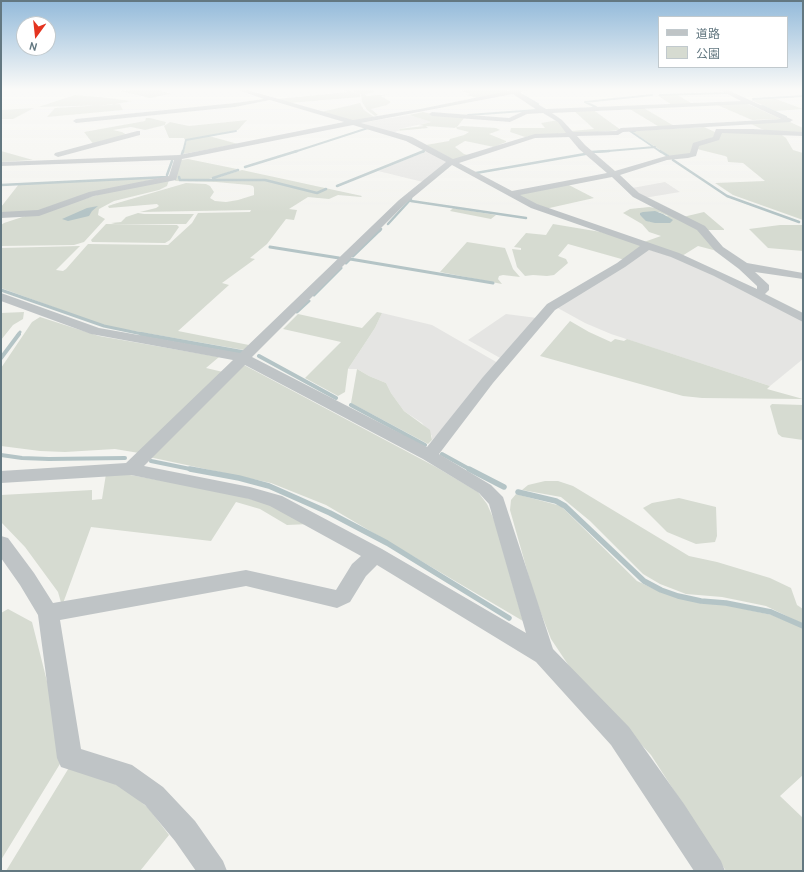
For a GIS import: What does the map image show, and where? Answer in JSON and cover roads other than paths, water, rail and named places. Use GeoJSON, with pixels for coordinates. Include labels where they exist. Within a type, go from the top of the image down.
{"type":"FeatureCollection","features":[{"type":"Feature","properties":{"kind":"street"},"geometry":{"type":"LineString","coordinates":[[1,164],[125,152],[179,157],[311,131]]}},
{"type":"Feature","properties":{"kind":"street"},"geometry":{"type":"LineString","coordinates":[[382,131],[409,139],[510,194],[552,213],[649,245],[699,264],[803,318]]}},
{"type":"Feature","properties":{"kind":"street"},"geometry":{"type":"LineString","coordinates":[[568,131],[582,147],[636,195],[701,228],[719,249],[743,266],[763,285],[763,290],[758,294]]}},
{"type":"Feature","properties":{"kind":"street"},"geometry":{"type":"LineString","coordinates":[[131,469],[402,202],[451,162],[469,158],[527,137],[635,131]]}},
{"type":"Feature","properties":{"kind":"street"},"geometry":{"type":"LineString","coordinates":[[510,194],[614,174],[666,158],[693,154],[696,145],[716,138],[719,131],[760,131],[803,134]]}},
{"type":"Feature","properties":{"kind":"street"},"geometry":{"type":"LineString","coordinates":[[34,162],[137,133],[125,152]]}},
{"type":"Feature","properties":{"kind":"street"},"geometry":{"type":"LineString","coordinates":[[1,216],[39,213],[92,194],[173,178],[179,157]]}},
{"type":"Feature","properties":{"kind":"street"},"geometry":{"type":"LineString","coordinates":[[429,455],[488,380],[551,307],[649,245]]}},
{"type":"Feature","properties":{"kind":"street"},"geometry":{"type":"LineString","coordinates":[[699,264],[743,266],[803,276]]}},
{"type":"Feature","properties":{"kind":"street"},"geometry":{"type":"LineString","coordinates":[[1,297],[96,331],[243,358],[429,455],[485,489],[498,502],[544,655]]}},
{"type":"Feature","properties":{"kind":"street"},"geometry":{"type":"LineString","coordinates":[[1,477],[131,469],[250,493],[276,502],[375,554],[544,655],[620,736],[711,871]]}},
{"type":"Feature","properties":{"kind":"street"},"geometry":{"type":"LineString","coordinates":[[1,543],[27,579],[48,613],[70,758],[123,774],[154,796],[185,832],[213,871]]}},
{"type":"Feature","properties":{"kind":"street"},"geometry":{"type":"LineString","coordinates":[[48,613],[246,578],[337,599],[343,596],[359,570],[375,554]]}},
{"type":"Feature","properties":{"kind":"waterway"},"geometry":{"type":"LineString","coordinates":[[183,152],[186,140],[236,131]]}},
{"type":"Feature","properties":{"kind":"waterway"},"geometry":{"type":"LineString","coordinates":[[294,152],[360,131]]}},
{"type":"Feature","properties":{"kind":"waterway"},"geometry":{"type":"LineString","coordinates":[[635,131],[630,131],[654,147]]}},
{"type":"Feature","properties":{"kind":"waterway"},"geometry":{"type":"LineString","coordinates":[[606,151],[654,147]]}},
{"type":"Feature","properties":{"kind":"waterway"},"geometry":{"type":"LineString","coordinates":[[654,147],[661,152]]}},
{"type":"Feature","properties":{"kind":"waterway"},"geometry":{"type":"LineString","coordinates":[[245,167],[297,151]]}},
{"type":"Feature","properties":{"kind":"waterway"},"geometry":{"type":"LineString","coordinates":[[337,186],[424,151],[423,152]]}},
{"type":"Feature","properties":{"kind":"waterway"},"geometry":{"type":"LineString","coordinates":[[591,152],[606,151]]}},
{"type":"Feature","properties":{"kind":"waterway"},"geometry":{"type":"LineString","coordinates":[[596,152],[606,151]]}},
{"type":"Feature","properties":{"kind":"waterway"},"geometry":{"type":"LineString","coordinates":[[660,151],[668,156]]}},
{"type":"Feature","properties":{"kind":"waterway"},"geometry":{"type":"LineString","coordinates":[[476,173],[585,154]]}},
{"type":"Feature","properties":{"kind":"waterway"},"geometry":{"type":"LineString","coordinates":[[673,160],[727,196],[799,222]]}},
{"type":"Feature","properties":{"kind":"waterway"},"geometry":{"type":"LineString","coordinates":[[167,175],[172,161]]}},
{"type":"Feature","properties":{"kind":"waterway"},"geometry":{"type":"LineString","coordinates":[[213,178],[238,170]]}},
{"type":"Feature","properties":{"kind":"waterway"},"geometry":{"type":"LineString","coordinates":[[1,185],[167,177]]}},
{"type":"Feature","properties":{"kind":"waterway"},"geometry":{"type":"LineString","coordinates":[[179,177],[180,180],[265,180],[317,193],[326,189]]}},
{"type":"Feature","properties":{"kind":"waterway"},"geometry":{"type":"LineString","coordinates":[[388,224],[411,199]]}},
{"type":"Feature","properties":{"kind":"waterway"},"geometry":{"type":"LineString","coordinates":[[411,201],[526,218]]}},
{"type":"Feature","properties":{"kind":"waterway"},"geometry":{"type":"LineString","coordinates":[[353,256],[380,230]]}},
{"type":"Feature","properties":{"kind":"waterway"},"geometry":{"type":"LineString","coordinates":[[270,247],[339,258]]}},
{"type":"Feature","properties":{"kind":"waterway"},"geometry":{"type":"LineString","coordinates":[[346,263],[350,259],[493,283]]}},
{"type":"Feature","properties":{"kind":"waterway"},"geometry":{"type":"LineString","coordinates":[[314,295],[341,268]]}},
{"type":"Feature","properties":{"kind":"waterway"},"geometry":{"type":"LineString","coordinates":[[1,290],[104,326],[147,335]]}},
{"type":"Feature","properties":{"kind":"waterway"},"geometry":{"type":"LineString","coordinates":[[297,312],[309,301]]}},
{"type":"Feature","properties":{"kind":"waterway"},"geometry":{"type":"LineString","coordinates":[[1,358],[19,334]]}},
{"type":"Feature","properties":{"kind":"waterway"},"geometry":{"type":"LineString","coordinates":[[141,334],[242,352]]}},
{"type":"Feature","properties":{"kind":"waterway"},"geometry":{"type":"LineString","coordinates":[[259,356],[336,398]]}},
{"type":"Feature","properties":{"kind":"waterway"},"geometry":{"type":"LineString","coordinates":[[351,405],[425,445]]}},
{"type":"Feature","properties":{"kind":"waterway"},"geometry":{"type":"LineString","coordinates":[[442,454],[471,470]]}},
{"type":"Feature","properties":{"kind":"waterway"},"geometry":{"type":"LineString","coordinates":[[1,455],[22,458],[49,459],[125,458]]}},
{"type":"Feature","properties":{"kind":"waterway"},"geometry":{"type":"LineString","coordinates":[[151,461],[191,469]]}},
{"type":"Feature","properties":{"kind":"waterway"},"geometry":{"type":"LineString","coordinates":[[191,469],[239,478],[269,486],[330,513],[387,543],[509,618]]}},
{"type":"Feature","properties":{"kind":"waterway"},"geometry":{"type":"LineString","coordinates":[[469,469],[504,487]]}},
{"type":"Feature","properties":{"kind":"waterway"},"geometry":{"type":"LineString","coordinates":[[518,492],[556,501],[565,506],[644,581],[661,590],[678,596],[701,601],[726,603],[771,612],[803,626]]}}]}
